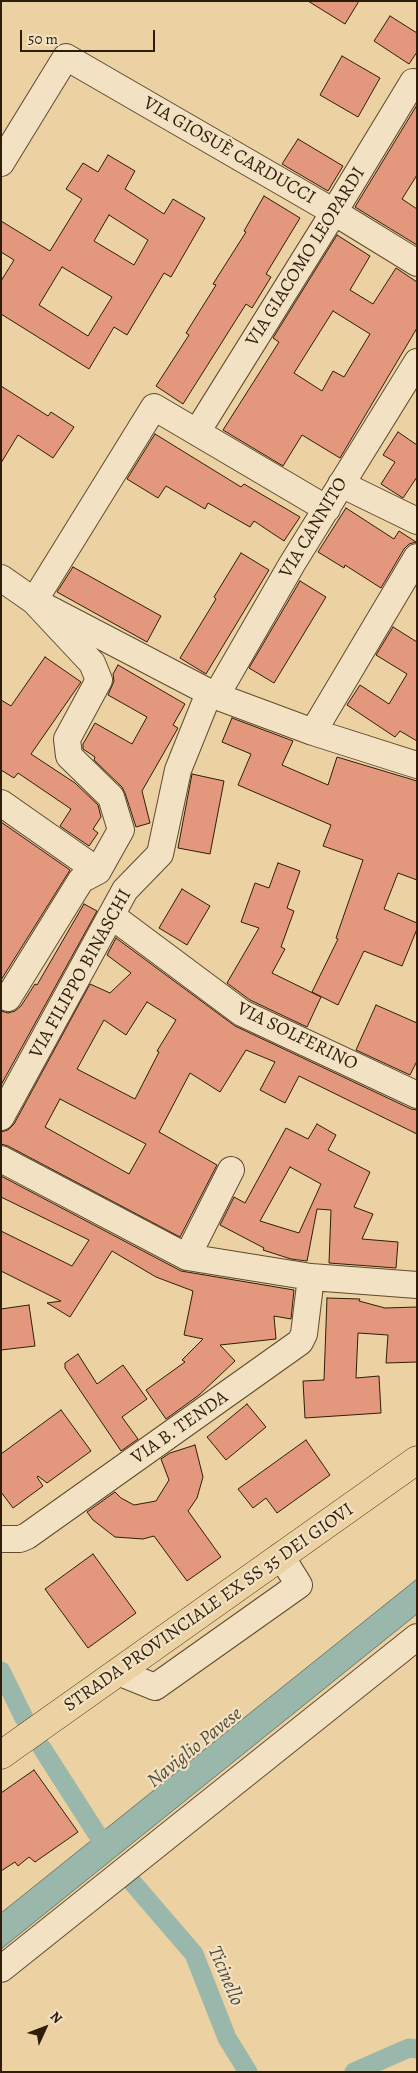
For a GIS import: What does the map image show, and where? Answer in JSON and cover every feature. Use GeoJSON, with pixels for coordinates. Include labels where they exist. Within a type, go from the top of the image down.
{"type":"FeatureCollection","features":[{"type":"Feature","properties":{"kind":"main road","name":"STRADA PROVINCIALE EX SS 35 DEI GIOVI"},"geometry":{"type":"LineString","coordinates":[[3,1750],[118,1672],[417,1460]]}},
{"type":"Feature","properties":{"kind":"street","name":"VIA GIOSUÈ CARDUCCI"},"geometry":{"type":"LineString","coordinates":[[1,163],[66,57],[334,212],[417,263]]}},
{"type":"Feature","properties":{"kind":"street","name":"VIA GIACOMO LEOPARDI"},"geometry":{"type":"LineString","coordinates":[[196,432],[413,82]]}},
{"type":"Feature","properties":{"kind":"street","name":"VIA CANNITO"},"geometry":{"type":"LineString","coordinates":[[212,695],[417,362]]}},
{"type":"Feature","properties":{"kind":"street"},"geometry":{"type":"LineString","coordinates":[[34,601],[154,407],[327,509]]}},
{"type":"Feature","properties":{"kind":"street"},"geometry":{"type":"LineString","coordinates":[[341,484],[417,521]]}},
{"type":"Feature","properties":{"kind":"street"},"geometry":{"type":"LineString","coordinates":[[313,732],[417,557]]}},
{"type":"Feature","properties":{"kind":"street"},"geometry":{"type":"LineString","coordinates":[[1,578],[34,601],[212,695],[313,732],[417,765]]}},
{"type":"Feature","properties":{"kind":"street"},"geometry":{"type":"LineString","coordinates":[[8,998],[81,880],[98,871],[121,830],[111,797],[69,756],[66,739],[99,680],[92,662],[34,601]]}},
{"type":"Feature","properties":{"kind":"street","name":"VIA FILIPPO BINASCHI"},"geometry":{"type":"LineString","coordinates":[[1,1117],[125,890],[160,854],[178,770],[212,695]]}},
{"type":"Feature","properties":{"kind":"street"},"geometry":{"type":"LineString","coordinates":[[1,804],[98,871]]}},
{"type":"Feature","properties":{"kind":"street","name":"VIA SOLFERINO"},"geometry":{"type":"LineString","coordinates":[[112,916],[242,1013],[417,1095]]}},
{"type":"Feature","properties":{"kind":"street"},"geometry":{"type":"LineString","coordinates":[[1,1159],[187,1257],[311,1277],[417,1285]]}},
{"type":"Feature","properties":{"kind":"street"},"geometry":{"type":"LineString","coordinates":[[187,1257],[231,1170]]}},
{"type":"Feature","properties":{"kind":"street","name":"VIA B. TENDA"},"geometry":{"type":"LineString","coordinates":[[2,1539],[20,1539],[27,1536],[300,1342],[304,1334],[311,1277]]}},
{"type":"Feature","properties":{"kind":"street"},"geometry":{"type":"LineString","coordinates":[[1,1969],[417,1637]]}},
{"type":"Feature","properties":{"kind":"shaded area"},"geometry":{"type":"Polygon","coordinates":[[[417,1579],[417,1614],[1,1949],[1,1913],[417,1579]]]}},
{"type":"Feature","properties":{"kind":"building"},"geometry":{"type":"Polygon","coordinates":[[[308,1],[359,1],[345,24],[308,1]]]}},
{"type":"Feature","properties":{"kind":"building"},"geometry":{"type":"Polygon","coordinates":[[[390,16],[417,33],[417,52],[409,64],[374,41],[390,16]]]}},
{"type":"Feature","properties":{"kind":"building"},"geometry":{"type":"Polygon","coordinates":[[[342,56],[380,78],[358,117],[320,95],[342,56]]]}},
{"type":"Feature","properties":{"kind":"building"},"geometry":{"type":"Polygon","coordinates":[[[417,105],[417,175],[402,199],[417,209],[417,245],[355,207],[417,105]]]}},
{"type":"Feature","properties":{"kind":"building"},"geometry":{"type":"Polygon","coordinates":[[[298,139],[343,166],[328,191],[282,164],[298,139]]]}},
{"type":"Feature","properties":{"kind":"building"},"geometry":{"type":"Polygon","coordinates":[[[108,155],[135,171],[125,189],[164,214],[173,199],[205,218],[171,277],[164,273],[127,335],[114,327],[89,369],[1,314],[1,281],[14,260],[1,252],[1,221],[50,251],[82,199],[66,189],[83,163],[98,172],[108,155]],[[109,215],[94,241],[134,265],[148,240],[109,215]],[[62,267],[39,305],[88,336],[112,297],[62,267]]]}},
{"type":"Feature","properties":{"kind":"building"},"geometry":{"type":"Polygon","coordinates":[[[264,196],[300,218],[266,274],[271,277],[252,308],[246,304],[183,404],[156,386],[189,335],[186,333],[216,285],[213,284],[246,232],[244,231],[264,196]]]}},
{"type":"Feature","properties":{"kind":"building"},"geometry":{"type":"Polygon","coordinates":[[[337,235],[370,256],[350,290],[373,304],[396,268],[417,282],[417,328],[340,458],[302,435],[283,466],[223,430],[279,342],[273,338],[337,235]],[[333,311],[294,373],[322,391],[333,371],[344,377],[370,334],[333,311]]]}},
{"type":"Feature","properties":{"kind":"building"},"geometry":{"type":"Polygon","coordinates":[[[1,386],[48,416],[51,412],[74,427],[53,458],[18,435],[1,463],[1,386]]]}},
{"type":"Feature","properties":{"kind":"building"},"geometry":{"type":"Polygon","coordinates":[[[398,432],[417,445],[417,477],[403,498],[381,484],[395,462],[383,455],[398,432]]]}},
{"type":"Feature","properties":{"kind":"building"},"geometry":{"type":"Polygon","coordinates":[[[155,434],[241,487],[244,484],[300,517],[284,541],[254,521],[250,527],[208,503],[205,509],[166,486],[158,498],[127,479],[155,434]]]}},
{"type":"Feature","properties":{"kind":"building"},"geometry":{"type":"Polygon","coordinates":[[[346,508],[394,539],[399,531],[416,542],[409,544],[404,549],[381,588],[345,565],[344,568],[318,552],[346,508]]]}},
{"type":"Feature","properties":{"kind":"building"},"geometry":{"type":"Polygon","coordinates":[[[241,553],[269,570],[206,674],[180,658],[241,553]]]}},
{"type":"Feature","properties":{"kind":"building"},"geometry":{"type":"Polygon","coordinates":[[[73,567],[161,616],[147,642],[57,592],[73,567]]]}},
{"type":"Feature","properties":{"kind":"building"},"geometry":{"type":"Polygon","coordinates":[[[300,581],[326,597],[274,683],[249,668],[300,581]]]}},
{"type":"Feature","properties":{"kind":"building"},"geometry":{"type":"Polygon","coordinates":[[[393,627],[417,642],[417,741],[400,731],[395,737],[347,705],[360,685],[389,704],[407,674],[376,655],[393,627]]]}},
{"type":"Feature","properties":{"kind":"building"},"geometry":{"type":"Polygon","coordinates":[[[45,657],[81,682],[31,754],[75,783],[98,805],[101,817],[93,829],[98,833],[89,846],[60,826],[71,809],[18,773],[14,778],[1,770],[1,700],[11,706],[45,657]]]}},
{"type":"Feature","properties":{"kind":"building"},"geometry":{"type":"Polygon","coordinates":[[[118,665],[185,704],[173,725],[178,728],[142,791],[150,823],[136,827],[122,787],[94,760],[95,757],[83,749],[83,744],[95,723],[132,744],[147,717],[108,695],[114,681],[113,674],[118,665]]]}},
{"type":"Feature","properties":{"kind":"building"},"geometry":{"type":"Polygon","coordinates":[[[232,718],[293,741],[282,765],[328,785],[337,757],[417,781],[417,880],[398,873],[384,909],[417,923],[417,929],[402,966],[364,951],[338,1005],[312,992],[338,939],[336,938],[363,860],[323,846],[331,825],[238,785],[251,754],[222,742],[232,718]]]}},
{"type":"Feature","properties":{"kind":"building"},"geometry":{"type":"Polygon","coordinates":[[[192,774],[224,781],[210,854],[178,848],[192,774]]]}},
{"type":"Feature","properties":{"kind":"building"},"geometry":{"type":"Polygon","coordinates":[[[1,822],[70,870],[1,980],[1,822]]]}},
{"type":"Feature","properties":{"kind":"building"},"geometry":{"type":"Polygon","coordinates":[[[278,863],[300,871],[287,908],[294,911],[281,947],[285,949],[272,973],[321,997],[307,1027],[250,1000],[227,983],[259,928],[241,922],[255,883],[269,888],[278,863]]]}},
{"type":"Feature","properties":{"kind":"building"},"geometry":{"type":"Polygon","coordinates":[[[182,889],[210,906],[187,945],[159,928],[182,889]]]}},
{"type":"Feature","properties":{"kind":"building"},"geometry":{"type":"Polygon","coordinates":[[[84,904],[97,911],[1,1085],[1,1011],[8,1013],[15,1011],[21,1006],[35,984],[37,985],[84,904]]]}},
{"type":"Feature","properties":{"kind":"building"},"geometry":{"type":"Polygon","coordinates":[[[116,938],[235,1026],[411,1109],[417,1110],[417,1134],[299,1076],[285,1103],[260,1090],[275,1062],[246,1050],[220,1092],[190,1073],[159,1132],[217,1165],[180,1237],[1,1144],[1,1132],[8,1130],[14,1124],[90,984],[110,993],[131,973],[107,955],[116,938]],[[147,1002],[126,1035],[104,1020],[77,1069],[135,1099],[159,1052],[157,1051],[176,1020],[147,1002]],[[60,1099],[45,1127],[129,1174],[146,1144],[60,1099]]]}},
{"type":"Feature","properties":{"kind":"building"},"geometry":{"type":"Polygon","coordinates":[[[376,1005],[417,1023],[417,1061],[410,1075],[356,1050],[376,1005]]]}},
{"type":"Feature","properties":{"kind":"building"},"geometry":{"type":"Polygon","coordinates":[[[317,1124],[336,1135],[328,1150],[370,1172],[354,1207],[373,1214],[362,1239],[398,1242],[396,1268],[329,1263],[331,1210],[317,1209],[307,1261],[291,1259],[263,1250],[264,1248],[220,1225],[234,1197],[245,1203],[286,1128],[308,1139],[317,1124]],[[290,1167],[260,1221],[299,1233],[321,1184],[290,1167]]]}},
{"type":"Feature","properties":{"kind":"building"},"geometry":{"type":"Polygon","coordinates":[[[1,1176],[181,1271],[294,1290],[291,1319],[274,1316],[276,1339],[220,1345],[235,1361],[199,1395],[166,1419],[146,1390],[185,1362],[182,1360],[203,1339],[184,1335],[193,1291],[156,1277],[112,1251],[70,1317],[47,1303],[61,1301],[1,1271],[1,1231],[72,1266],[89,1240],[1,1197],[1,1176]]]}},
{"type":"Feature","properties":{"kind":"building"},"geometry":{"type":"Polygon","coordinates":[[[327,1298],[360,1299],[359,1301],[385,1308],[417,1307],[417,1362],[386,1363],[388,1335],[358,1333],[356,1378],[379,1376],[381,1413],[305,1418],[303,1381],[324,1380],[327,1298]]]}},
{"type":"Feature","properties":{"kind":"building"},"geometry":{"type":"Polygon","coordinates":[[[29,1305],[35,1346],[1,1350],[1,1309],[29,1305]]]}},
{"type":"Feature","properties":{"kind":"building"},"geometry":{"type":"Polygon","coordinates":[[[78,1354],[97,1384],[123,1365],[147,1399],[122,1417],[138,1439],[121,1451],[65,1368],[65,1363],[78,1354]]]}},
{"type":"Feature","properties":{"kind":"building"},"geometry":{"type":"Polygon","coordinates":[[[247,1404],[266,1427],[226,1460],[207,1437],[247,1404]]]}},
{"type":"Feature","properties":{"kind":"building"},"geometry":{"type":"Polygon","coordinates":[[[61,1410],[91,1451],[47,1483],[38,1476],[43,1486],[13,1508],[1,1492],[1,1454],[61,1410]]]}},
{"type":"Feature","properties":{"kind":"building"},"geometry":{"type":"Polygon","coordinates":[[[306,1440],[330,1475],[277,1513],[266,1498],[253,1508],[238,1489],[306,1440]]]}},
{"type":"Feature","properties":{"kind":"building"},"geometry":{"type":"Polygon","coordinates":[[[195,1445],[203,1477],[197,1498],[188,1511],[221,1557],[187,1581],[154,1536],[143,1539],[115,1537],[93,1520],[87,1512],[115,1492],[121,1498],[134,1505],[156,1501],[169,1480],[161,1459],[170,1453],[195,1445]]]}},
{"type":"Feature","properties":{"kind":"building"},"geometry":{"type":"Polygon","coordinates":[[[93,1554],[136,1613],[88,1648],[45,1589],[93,1554]]]}},
{"type":"Feature","properties":{"kind":"building"},"geometry":{"type":"Polygon","coordinates":[[[34,1770],[78,1832],[35,1862],[29,1857],[18,1866],[15,1862],[1,1871],[1,1793],[34,1770]]]}},
{"type":"Feature","properties":{"kind":"waterway","name":"Ticinello"},"geometry":{"type":"LineString","coordinates":[[1,1671],[24,1718]]}},
{"type":"Feature","properties":{"kind":"waterway","name":"Ticinello"},"geometry":{"type":"LineString","coordinates":[[42,1748],[97,1834]]}},
{"type":"Feature","properties":{"kind":"waterway","name":"Ticinello"},"geometry":{"type":"LineString","coordinates":[[132,1882],[194,1954],[227,2038],[248,2072]]}},
{"type":"Feature","properties":{"kind":"waterway","name":"Ticinello"},"geometry":{"type":"LineString","coordinates":[[354,2072],[409,2048],[417,2049]]}},
{"type":"Feature","properties":{"kind":"water label","name":"Naviglio Pavese"},"geometry":{"type":"Point","coordinates":[195,1748]}}]}
